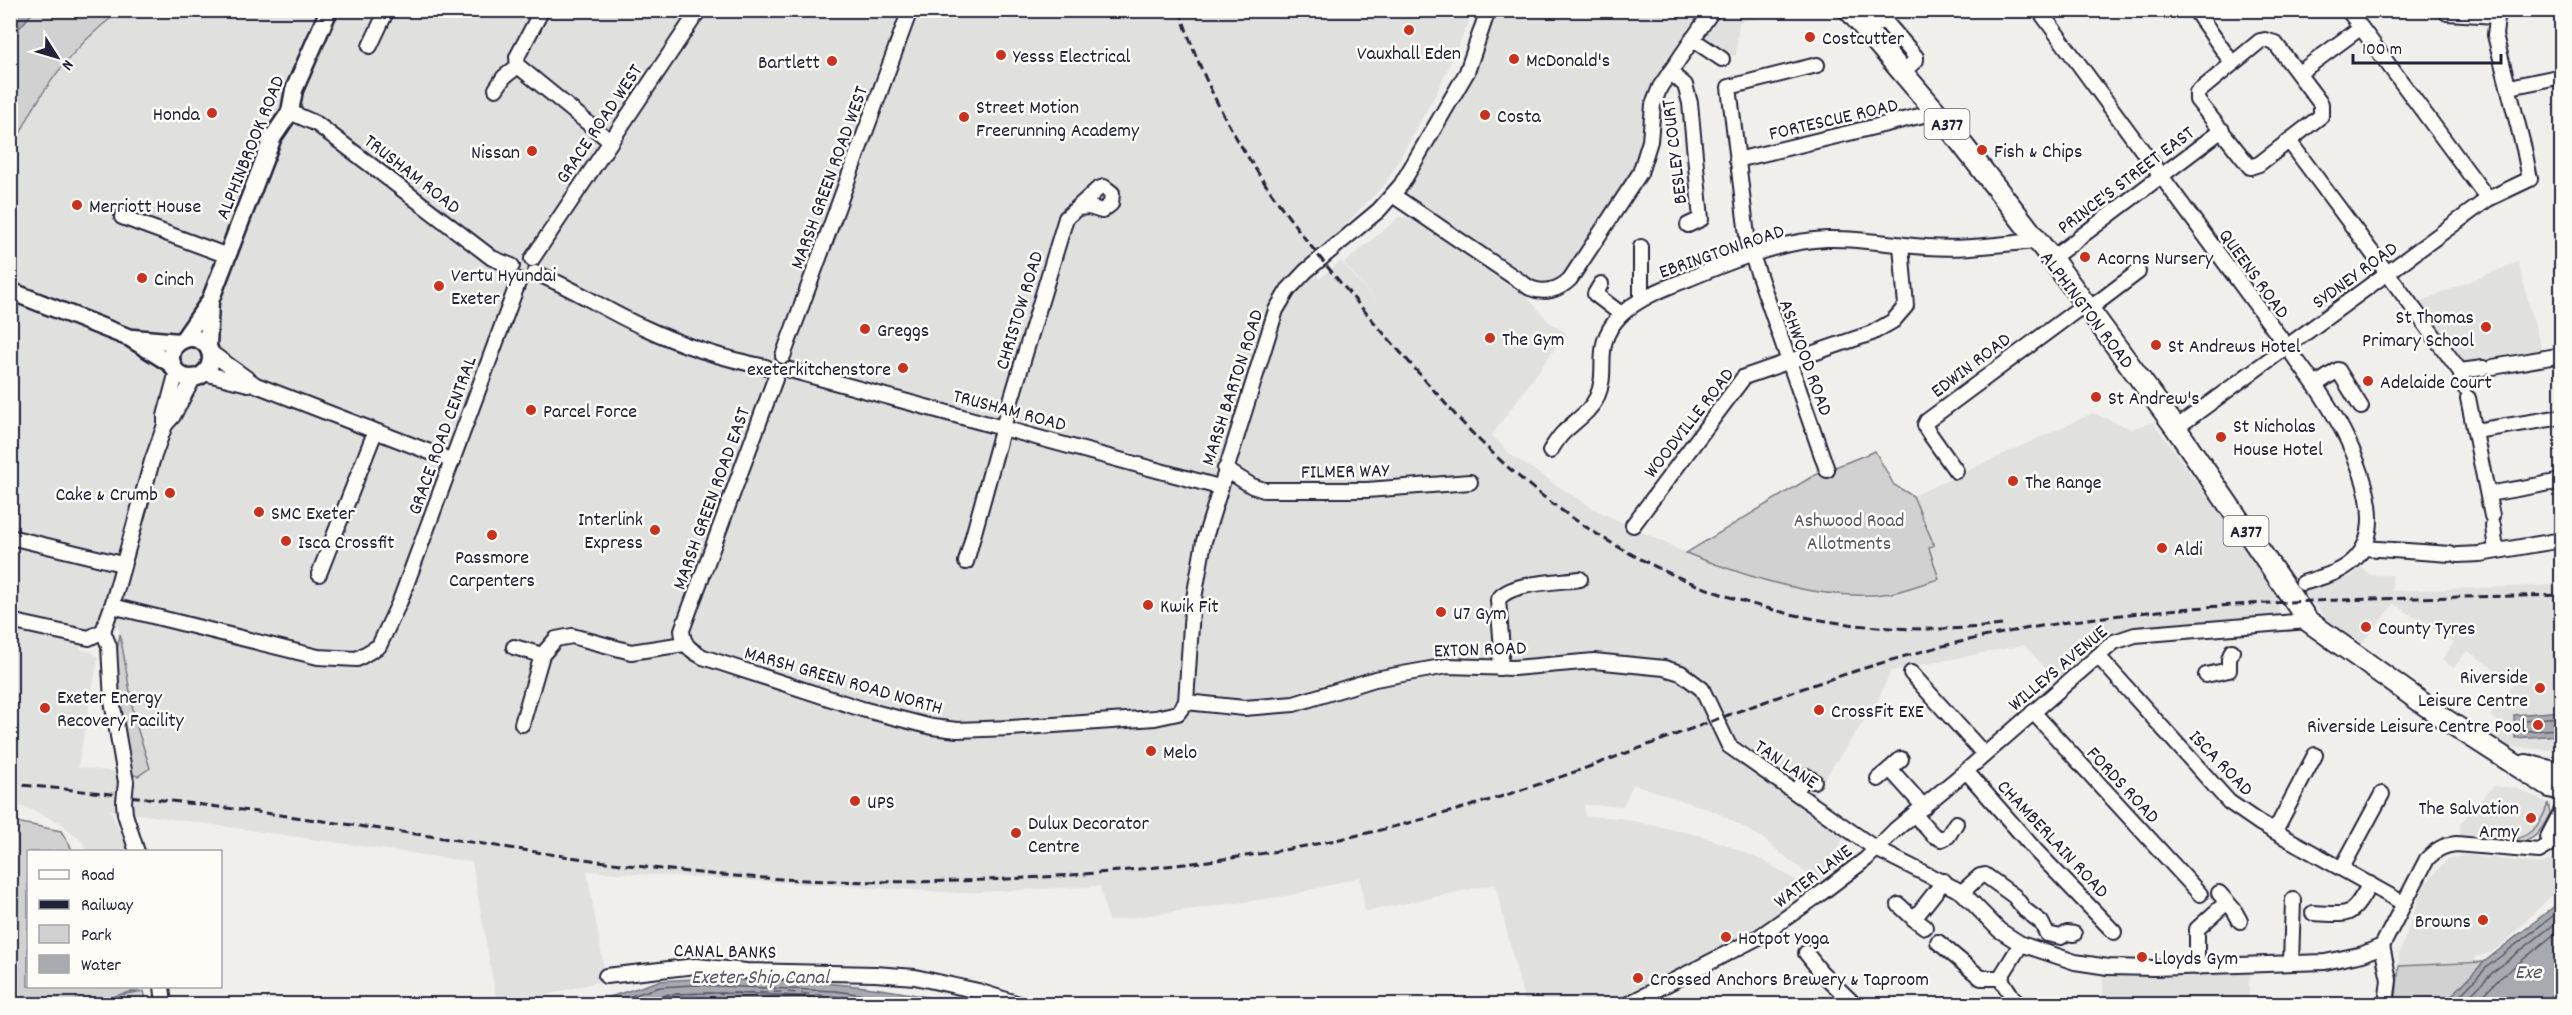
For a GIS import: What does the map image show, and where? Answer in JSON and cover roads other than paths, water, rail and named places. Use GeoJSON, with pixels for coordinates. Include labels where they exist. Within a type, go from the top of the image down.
{"type":"FeatureCollection","features":[{"type":"Feature","properties":{"kind":"highway","name":"ALPHINGTON ROAD"},"geometry":{"type":"LineString","coordinates":[[1849,10],[1936,112],[2087,306],[2176,428],[2308,621]]}},
{"type":"Feature","properties":{"kind":"highway","name":"A377"},"geometry":{"type":"LineString","coordinates":[[2308,621],[2446,720],[2559,788]]}},
{"type":"Feature","properties":{"kind":"main road","name":"ALPHINBROOK ROAD"},"geometry":{"type":"LineString","coordinates":[[182,341],[210,301],[273,137],[290,112],[294,90],[329,10]]}},
{"type":"Feature","properties":{"kind":"main road"},"geometry":{"type":"LineString","coordinates":[[10,291],[130,338],[185,376],[199,375],[211,361],[209,350],[200,340],[130,338]]}},
{"type":"Feature","properties":{"kind":"main road","name":"ALPHINBROOK ROAD"},"geometry":{"type":"LineString","coordinates":[[209,350],[210,301]]}},
{"type":"Feature","properties":{"kind":"main road"},"geometry":{"type":"LineString","coordinates":[[175,368],[173,350],[182,341]]}},
{"type":"Feature","properties":{"kind":"street"},"geometry":{"type":"LineString","coordinates":[[542,10],[517,57],[518,66],[610,141]]}},
{"type":"Feature","properties":{"kind":"street","name":"GRACE ROAD WEST"},"geometry":{"type":"LineString","coordinates":[[532,259],[699,10]]}},
{"type":"Feature","properties":{"kind":"street","name":"MARSH GREEN ROAD WEST"},"geometry":{"type":"LineString","coordinates":[[783,356],[910,10]]}},
{"type":"Feature","properties":{"kind":"street","name":"MARSH BARTON ROAD"},"geometry":{"type":"LineString","coordinates":[[1186,702],[1192,610],[1204,542],[1264,343],[1282,298],[1306,272],[1394,196],[1467,72],[1488,10]]}},
{"type":"Feature","properties":{"kind":"street","name":"QUEENS ROAD"},"geometry":{"type":"LineString","coordinates":[[2039,10],[2315,386],[2338,422],[2364,485],[2370,512],[2369,536],[2364,548]]}},
{"type":"Feature","properties":{"kind":"street"},"geometry":{"type":"LineString","coordinates":[[2195,10],[2232,63]]}},
{"type":"Feature","properties":{"kind":"street"},"geometry":{"type":"LineString","coordinates":[[2348,10],[2493,197]]}},
{"type":"Feature","properties":{"kind":"street"},"geometry":{"type":"LineString","coordinates":[[1394,196],[1530,288],[1543,291],[1555,289],[1570,279],[1640,173],[1650,141],[1653,105],[1660,87],[1712,11]]}},
{"type":"Feature","properties":{"kind":"street"},"geometry":{"type":"LineString","coordinates":[[370,46],[382,12]]}},
{"type":"Feature","properties":{"kind":"street"},"geometry":{"type":"LineString","coordinates":[[2456,13],[2497,13],[2495,35],[2510,87],[2562,76]]}},
{"type":"Feature","properties":{"kind":"street"},"geometry":{"type":"LineString","coordinates":[[2299,74],[2360,28]]}},
{"type":"Feature","properties":{"kind":"street"},"geometry":{"type":"LineString","coordinates":[[1692,39],[1722,59]]}},
{"type":"Feature","properties":{"kind":"street"},"geometry":{"type":"LineString","coordinates":[[2260,41],[2271,41],[2275,43],[2321,104],[2322,113],[2259,164],[2250,167],[2198,100],[2197,93],[2232,63],[2260,41]]}},
{"type":"Feature","properties":{"kind":"street","name":"ASHWOOD ROAD"},"geometry":{"type":"LineString","coordinates":[[1817,65],[1729,87],[1751,255],[1787,363],[1827,471]]}},
{"type":"Feature","properties":{"kind":"street"},"geometry":{"type":"LineString","coordinates":[[496,89],[504,77],[518,66]]}},
{"type":"Feature","properties":{"kind":"street","name":"BESLEY COURT"},"geometry":{"type":"LineString","coordinates":[[1670,72],[1685,85],[1690,103],[1701,219],[1688,225]]}},
{"type":"Feature","properties":{"kind":"street","name":"SYDNEY ROAD"},"geometry":{"type":"LineString","coordinates":[[2176,428],[2493,197],[2525,182],[2531,176],[2510,87]]}},
{"type":"Feature","properties":{"kind":"street","name":"TRUSHAM ROAD"},"geometry":{"type":"LineString","coordinates":[[290,112],[317,124],[492,258],[512,266]]}},
{"type":"Feature","properties":{"kind":"street","name":"FORTESCUE ROAD"},"geometry":{"type":"LineString","coordinates":[[1737,160],[1936,112]]}},
{"type":"Feature","properties":{"kind":"street","name":"PRINCE'S STREET EAST"},"geometry":{"type":"LineString","coordinates":[[2051,259],[2222,130]]}},
{"type":"Feature","properties":{"kind":"street"},"geometry":{"type":"LineString","coordinates":[[2289,141],[2460,371],[2488,494],[2496,551]]}},
{"type":"Feature","properties":{"kind":"street","name":"CHRISTOW ROAD"},"geometry":{"type":"LineString","coordinates":[[966,562],[1003,427],[1066,218],[1077,208]]}},
{"type":"Feature","properties":{"kind":"street"},"geometry":{"type":"LineString","coordinates":[[122,217],[228,256]]}},
{"type":"Feature","properties":{"kind":"street","name":"EBRINGTON ROAD"},"geometry":{"type":"LineString","coordinates":[[1550,451],[1562,434],[1586,413],[1596,399],[1602,379],[1602,349],[1612,325],[1621,314],[1641,300],[1697,275],[1778,247],[1828,239],[1959,248],[2036,241]]}},
{"type":"Feature","properties":{"kind":"street","name":"WOODVILLE ROAD"},"geometry":{"type":"LineString","coordinates":[[1633,525],[1744,377],[1872,333],[1901,314],[1906,306],[1901,245]]}},
{"type":"Feature","properties":{"kind":"street"},"geometry":{"type":"LineString","coordinates":[[1641,247],[1641,300]]}},
{"type":"Feature","properties":{"kind":"street"},"geometry":{"type":"LineString","coordinates":[[527,256],[536,265],[535,273],[530,279],[519,280],[512,272],[512,266],[518,258],[527,256]]}},
{"type":"Feature","properties":{"kind":"street"},"geometry":{"type":"LineString","coordinates":[[2087,306],[2138,272]]}},
{"type":"Feature","properties":{"kind":"street"},"geometry":{"type":"LineString","coordinates":[[535,273],[564,285],[642,327],[746,363],[766,367]]}},
{"type":"Feature","properties":{"kind":"street","name":"GRACE ROAD CENTRAL"},"geometry":{"type":"LineString","coordinates":[[112,606],[338,660],[362,657],[379,646],[385,637],[453,461],[519,280]]}},
{"type":"Feature","properties":{"kind":"street"},"geometry":{"type":"LineString","coordinates":[[1601,284],[1594,294],[1621,314]]}},
{"type":"Feature","properties":{"kind":"street","name":"EDWIN ROAD"},"geometry":{"type":"LineString","coordinates":[[1956,471],[1927,430],[1925,425],[1927,421],[2087,306]]}},
{"type":"Feature","properties":{"kind":"street"},"geometry":{"type":"LineString","coordinates":[[209,350],[256,385]]}},
{"type":"Feature","properties":{"kind":"street"},"geometry":{"type":"LineString","coordinates":[[2460,371],[2562,355]]}},
{"type":"Feature","properties":{"kind":"street"},"geometry":{"type":"LineString","coordinates":[[783,356],[790,363],[790,370],[784,378],[775,379],[769,375],[766,367],[772,357],[783,356]]}},
{"type":"Feature","properties":{"kind":"street"},"geometry":{"type":"LineString","coordinates":[[136,850],[125,814],[126,782],[112,701],[109,646],[103,632],[152,461],[165,425],[175,368]]}},
{"type":"Feature","properties":{"kind":"street","name":"TRUSHAM ROAD"},"geometry":{"type":"LineString","coordinates":[[790,370],[1220,487]]}},
{"type":"Feature","properties":{"kind":"street"},"geometry":{"type":"LineString","coordinates":[[2315,386],[2338,370],[2361,407]]}},
{"type":"Feature","properties":{"kind":"street"},"geometry":{"type":"LineString","coordinates":[[165,425],[173,417],[199,375],[256,385],[453,461]]}},
{"type":"Feature","properties":{"kind":"street","name":"MARSH GREEN ROAD EAST"},"geometry":{"type":"LineString","coordinates":[[683,637],[775,379]]}},
{"type":"Feature","properties":{"kind":"street"},"geometry":{"type":"LineString","coordinates":[[2475,431],[2562,417]]}},
{"type":"Feature","properties":{"kind":"street"},"geometry":{"type":"LineString","coordinates":[[319,574],[375,432]]}},
{"type":"Feature","properties":{"kind":"street","name":"FILMER WAY"},"geometry":{"type":"LineString","coordinates":[[1225,469],[1252,486],[1264,489],[1367,490],[1470,482]]}},
{"type":"Feature","properties":{"kind":"street"},"geometry":{"type":"LineString","coordinates":[[2488,494],[2562,481]]}},
{"type":"Feature","properties":{"kind":"street"},"geometry":{"type":"LineString","coordinates":[[10,537],[122,564]]}},
{"type":"Feature","properties":{"kind":"street"},"geometry":{"type":"LineString","coordinates":[[2303,583],[2345,567],[2364,548],[2454,555],[2496,551],[2562,540]]}},
{"type":"Feature","properties":{"kind":"street"},"geometry":{"type":"LineString","coordinates":[[1499,668],[1502,649],[1498,600],[1501,594],[1514,588],[1580,579]]}},
{"type":"Feature","properties":{"kind":"street"},"geometry":{"type":"LineString","coordinates":[[10,621],[89,638],[103,632]]}},
{"type":"Feature","properties":{"kind":"street","name":"WILLEYS AVENUE"},"geometry":{"type":"LineString","coordinates":[[1876,849],[2114,642],[2126,637],[2232,640],[2270,624],[2308,621]]}},
{"type":"Feature","properties":{"kind":"street"},"geometry":{"type":"LineString","coordinates":[[522,724],[542,655],[556,639],[565,636],[631,652],[683,637]]}},
{"type":"Feature","properties":{"kind":"street","name":"MARSH GREEN ROAD NORTH"},"geometry":{"type":"LineString","coordinates":[[683,637],[703,657],[906,722],[940,728],[957,730],[1011,728],[1155,718],[1178,713],[1186,702]]}},
{"type":"Feature","properties":{"kind":"street"},"geometry":{"type":"LineString","coordinates":[[2206,675],[2229,670],[2232,640]]}},
{"type":"Feature","properties":{"kind":"street"},"geometry":{"type":"LineString","coordinates":[[514,647],[542,655]]}},
{"type":"Feature","properties":{"kind":"street","name":"ISCA ROAD"},"geometry":{"type":"LineString","coordinates":[[2098,656],[2229,802],[2275,831],[2403,903]]}},
{"type":"Feature","properties":{"kind":"street","name":"EXTON ROAD"},"geometry":{"type":"LineString","coordinates":[[1186,702],[1244,708],[1294,704],[1350,685],[1417,670],[1447,666],[1499,668],[1594,661],[1664,668],[1681,673],[1702,689]]}},
{"type":"Feature","properties":{"kind":"street"},"geometry":{"type":"LineString","coordinates":[[1911,673],[1984,754]]}},
{"type":"Feature","properties":{"kind":"street","name":"TAN LANE"},"geometry":{"type":"LineString","coordinates":[[1702,689],[1729,746],[1876,849]]}},
{"type":"Feature","properties":{"kind":"street","name":"FORDS ROAD"},"geometry":{"type":"LineString","coordinates":[[2033,712],[2193,878],[2200,894]]}},
{"type":"Feature","properties":{"kind":"street"},"geometry":{"type":"LineString","coordinates":[[2275,831],[2315,755]]}},
{"type":"Feature","properties":{"kind":"street"},"geometry":{"type":"LineString","coordinates":[[1878,779],[1901,759]]}},
{"type":"Feature","properties":{"kind":"street"},"geometry":{"type":"LineString","coordinates":[[1890,769],[1919,810],[1933,835],[1941,839],[1948,836],[1956,823]]}},
{"type":"Feature","properties":{"kind":"street","name":"CHAMBERLAIN ROAD"},"geometry":{"type":"LineString","coordinates":[[1966,771],[2036,851],[2114,932]]}},
{"type":"Feature","properties":{"kind":"street"},"geometry":{"type":"LineString","coordinates":[[1796,791],[1806,776],[1814,781]]}},
{"type":"Feature","properties":{"kind":"street"},"geometry":{"type":"LineString","coordinates":[[2342,868],[2382,794]]}},
{"type":"Feature","properties":{"kind":"street"},"geometry":{"type":"LineString","coordinates":[[2528,851],[2542,845],[2562,810]]}},
{"type":"Feature","properties":{"kind":"street"},"geometry":{"type":"LineString","coordinates":[[2386,1005],[2389,980],[2382,946],[2427,859],[2444,846],[2456,844],[2539,851],[2548,846],[2562,830]]}},
{"type":"Feature","properties":{"kind":"street"},"geometry":{"type":"LineString","coordinates":[[2528,851],[2543,855],[2562,837]]}},
{"type":"Feature","properties":{"kind":"street","name":"WATER LANE"},"geometry":{"type":"LineString","coordinates":[[1628,1005],[1759,937],[1812,900],[1876,849],[1962,892],[1999,930],[2021,945],[2075,962],[2154,969],[2291,963],[2344,960],[2382,946]]}},
{"type":"Feature","properties":{"kind":"street"},"geometry":{"type":"LineString","coordinates":[[1962,892],[1980,876],[1985,875],[2014,896],[2025,910],[2041,922],[2047,934],[2061,937],[2067,933],[2074,934]]}},
{"type":"Feature","properties":{"kind":"street"},"geometry":{"type":"LineString","coordinates":[[1899,905],[1920,923],[1944,881]]}},
{"type":"Feature","properties":{"kind":"street"},"geometry":{"type":"LineString","coordinates":[[2313,913],[2345,915],[2355,911],[2370,884]]}},
{"type":"Feature","properties":{"kind":"street"},"geometry":{"type":"LineString","coordinates":[[2197,967],[2197,929],[2223,898],[2240,921]]}},
{"type":"Feature","properties":{"kind":"street"},"geometry":{"type":"LineString","coordinates":[[2291,963],[2293,900]]}},
{"type":"Feature","properties":{"kind":"street"},"geometry":{"type":"LineString","coordinates":[[1938,942],[1981,978],[2000,978]]}},
{"type":"Feature","properties":{"kind":"street"},"geometry":{"type":"LineString","coordinates":[[2000,978],[2021,945]]}},
{"type":"Feature","properties":{"kind":"street"},"geometry":{"type":"LineString","coordinates":[[1806,953],[1821,972],[1854,1005]]}},
{"type":"Feature","properties":{"kind":"street","name":"CANAL BANKS"},"geometry":{"type":"LineString","coordinates":[[606,976],[696,966],[746,971],[875,974],[915,977],[978,991],[1019,1005]]}},
{"type":"Feature","properties":{"kind":"street"},"geometry":{"type":"LineString","coordinates":[[2000,978],[2017,1005]]}},
{"type":"Feature","properties":{"kind":"street"},"geometry":{"type":"LineString","coordinates":[[162,988],[164,1005]]}},
{"type":"Feature","properties":{"kind":"water"},"geometry":{"type":"Polygon","coordinates":[[[21,11],[34,11],[11,38],[11,23],[21,11]]]}},
{"type":"Feature","properties":{"kind":"water","name":"Riverside Leisure Centre Pool"},"geometry":{"type":"Polygon","coordinates":[[[2561,711],[2561,735],[2515,738],[2514,715],[2561,711]]]}},
{"type":"Feature","properties":{"kind":"water","name":"Exe"},"geometry":{"type":"Polygon","coordinates":[[[2561,901],[2561,987],[2543,1004],[2444,1004],[2484,962],[2561,901]]]}},
{"type":"Feature","properties":{"kind":"water","name":"Exeter Ship Canal"},"geometry":{"type":"Polygon","coordinates":[[[693,979],[792,981],[858,986],[923,996],[955,1004],[588,1004],[659,981],[693,979]]]}},
{"type":"Feature","properties":{"kind":"railway"},"geometry":{"type":"LineString","coordinates":[[1180,10],[1201,69],[1229,124],[1261,177],[1297,228],[1376,325],[1458,418],[1514,472],[1574,519],[1638,558],[1705,588],[1776,610],[1849,624],[1925,629],[2003,625]]}},
{"type":"Feature","properties":{"kind":"railway"},"geometry":{"type":"LineString","coordinates":[[10,784],[231,808],[628,865],[735,876],[795,880],[916,882],[1096,873],[1261,854],[1351,837],[1439,815],[1526,789],[1845,674],[1939,647],[2016,631],[2093,618],[2249,604],[2562,595]]}},
{"type":"Feature","properties":{"kind":"place","name":"Vauxhall Eden"},"geometry":{"type":"Point","coordinates":[1409,30]}},
{"type":"Feature","properties":{"kind":"place","name":"Costcutter"},"geometry":{"type":"Point","coordinates":[1810,37]}},
{"type":"Feature","properties":{"kind":"place","name":"Yesss Electrical"},"geometry":{"type":"Point","coordinates":[1001,55]}},
{"type":"Feature","properties":{"kind":"place","name":"McDonald's"},"geometry":{"type":"Point","coordinates":[1514,59]}},
{"type":"Feature","properties":{"kind":"place","name":"Bartlett"},"geometry":{"type":"Point","coordinates":[832,61]}},
{"type":"Feature","properties":{"kind":"place","name":"Honda"},"geometry":{"type":"Point","coordinates":[212,113]}},
{"type":"Feature","properties":{"kind":"place","name":"Costa"},"geometry":{"type":"Point","coordinates":[1485,115]}},
{"type":"Feature","properties":{"kind":"place","name":"Street Motion Freerunning Academy"},"geometry":{"type":"Point","coordinates":[964,117]}},
{"type":"Feature","properties":{"kind":"place","name":"Fish & Chips"},"geometry":{"type":"Point","coordinates":[1982,150]}},
{"type":"Feature","properties":{"kind":"place","name":"Nissan"},"geometry":{"type":"Point","coordinates":[532,151]}},
{"type":"Feature","properties":{"kind":"place","name":"Merriott House"},"geometry":{"type":"Point","coordinates":[77,205]}},
{"type":"Feature","properties":{"kind":"place","name":"Acorns Nursery"},"geometry":{"type":"Point","coordinates":[2085,257]}},
{"type":"Feature","properties":{"kind":"place","name":"Cinch"},"geometry":{"type":"Point","coordinates":[142,278]}},
{"type":"Feature","properties":{"kind":"place","name":"Vertu Hyundai Exeter"},"geometry":{"type":"Point","coordinates":[439,286]}},
{"type":"Feature","properties":{"kind":"place","name":"St Thomas Primary School"},"geometry":{"type":"Point","coordinates":[2486,327]}},
{"type":"Feature","properties":{"kind":"place","name":"Greggs"},"geometry":{"type":"Point","coordinates":[865,329]}},
{"type":"Feature","properties":{"kind":"place","name":"The Gym"},"geometry":{"type":"Point","coordinates":[1490,338]}},
{"type":"Feature","properties":{"kind":"place","name":"St Andrews Hotel"},"geometry":{"type":"Point","coordinates":[2156,345]}},
{"type":"Feature","properties":{"kind":"place","name":"exeterkitchenstore"},"geometry":{"type":"Point","coordinates":[903,368]}},
{"type":"Feature","properties":{"kind":"place","name":"Adelaide Court"},"geometry":{"type":"Point","coordinates":[2368,381]}},
{"type":"Feature","properties":{"kind":"place","name":"St Andrew's"},"geometry":{"type":"Point","coordinates":[2096,397]}},
{"type":"Feature","properties":{"kind":"place","name":"Parcel Force"},"geometry":{"type":"Point","coordinates":[531,410]}},
{"type":"Feature","properties":{"kind":"place","name":"St Nicholas House Hotel"},"geometry":{"type":"Point","coordinates":[2221,437]}},
{"type":"Feature","properties":{"kind":"place","name":"The Range"},"geometry":{"type":"Point","coordinates":[2013,481]}},
{"type":"Feature","properties":{"kind":"place","name":"Cake & Crumb"},"geometry":{"type":"Point","coordinates":[170,493]}},
{"type":"Feature","properties":{"kind":"place","name":"SMC Exeter"},"geometry":{"type":"Point","coordinates":[259,512]}},
{"type":"Feature","properties":{"kind":"place","name":"Interlink Express"},"geometry":{"type":"Point","coordinates":[655,530]}},
{"type":"Feature","properties":{"kind":"place","name":"Passmore Carpenters"},"geometry":{"type":"Point","coordinates":[492,535]}},
{"type":"Feature","properties":{"kind":"place","name":"Isca Crossfit"},"geometry":{"type":"Point","coordinates":[286,541]}},
{"type":"Feature","properties":{"kind":"place","name":"Aldi"},"geometry":{"type":"Point","coordinates":[2162,548]}},
{"type":"Feature","properties":{"kind":"place","name":"Kwik Fit"},"geometry":{"type":"Point","coordinates":[1148,605]}},
{"type":"Feature","properties":{"kind":"place","name":"U7 Gym"},"geometry":{"type":"Point","coordinates":[1441,612]}},
{"type":"Feature","properties":{"kind":"place","name":"County Tyres"},"geometry":{"type":"Point","coordinates":[2366,627]}},
{"type":"Feature","properties":{"kind":"place","name":"Riverside Leisure Centre"},"geometry":{"type":"Point","coordinates":[2540,688]}},
{"type":"Feature","properties":{"kind":"place","name":"Exeter Energy Recovery Facility"},"geometry":{"type":"Point","coordinates":[45,708]}},
{"type":"Feature","properties":{"kind":"place","name":"CrossFit EXE"},"geometry":{"type":"Point","coordinates":[1819,710]}},
{"type":"Feature","properties":{"kind":"place","name":"Riverside Leisure Centre Pool"},"geometry":{"type":"Point","coordinates":[2538,725]}},
{"type":"Feature","properties":{"kind":"place","name":"Melo"},"geometry":{"type":"Point","coordinates":[1151,751]}},
{"type":"Feature","properties":{"kind":"place","name":"UPS"},"geometry":{"type":"Point","coordinates":[855,801]}},
{"type":"Feature","properties":{"kind":"place","name":"The Salvation Army"},"geometry":{"type":"Point","coordinates":[2531,818]}},
{"type":"Feature","properties":{"kind":"place","name":"Dulux Decorator Centre"},"geometry":{"type":"Point","coordinates":[1016,833]}},
{"type":"Feature","properties":{"kind":"place","name":"Browns"},"geometry":{"type":"Point","coordinates":[2483,920]}},
{"type":"Feature","properties":{"kind":"place","name":"Hotpot Yoga"},"geometry":{"type":"Point","coordinates":[1726,937]}},
{"type":"Feature","properties":{"kind":"place","name":"Lloyds Gym"},"geometry":{"type":"Point","coordinates":[2142,957]}},
{"type":"Feature","properties":{"kind":"place","name":"Crossed Anchors Brewery & Taproom"},"geometry":{"type":"Point","coordinates":[1638,978]}},
{"type":"Feature","properties":{"kind":"park label","name":"Ashwood Road Allotments"},"geometry":{"type":"Point","coordinates":[1849,530]}}]}
